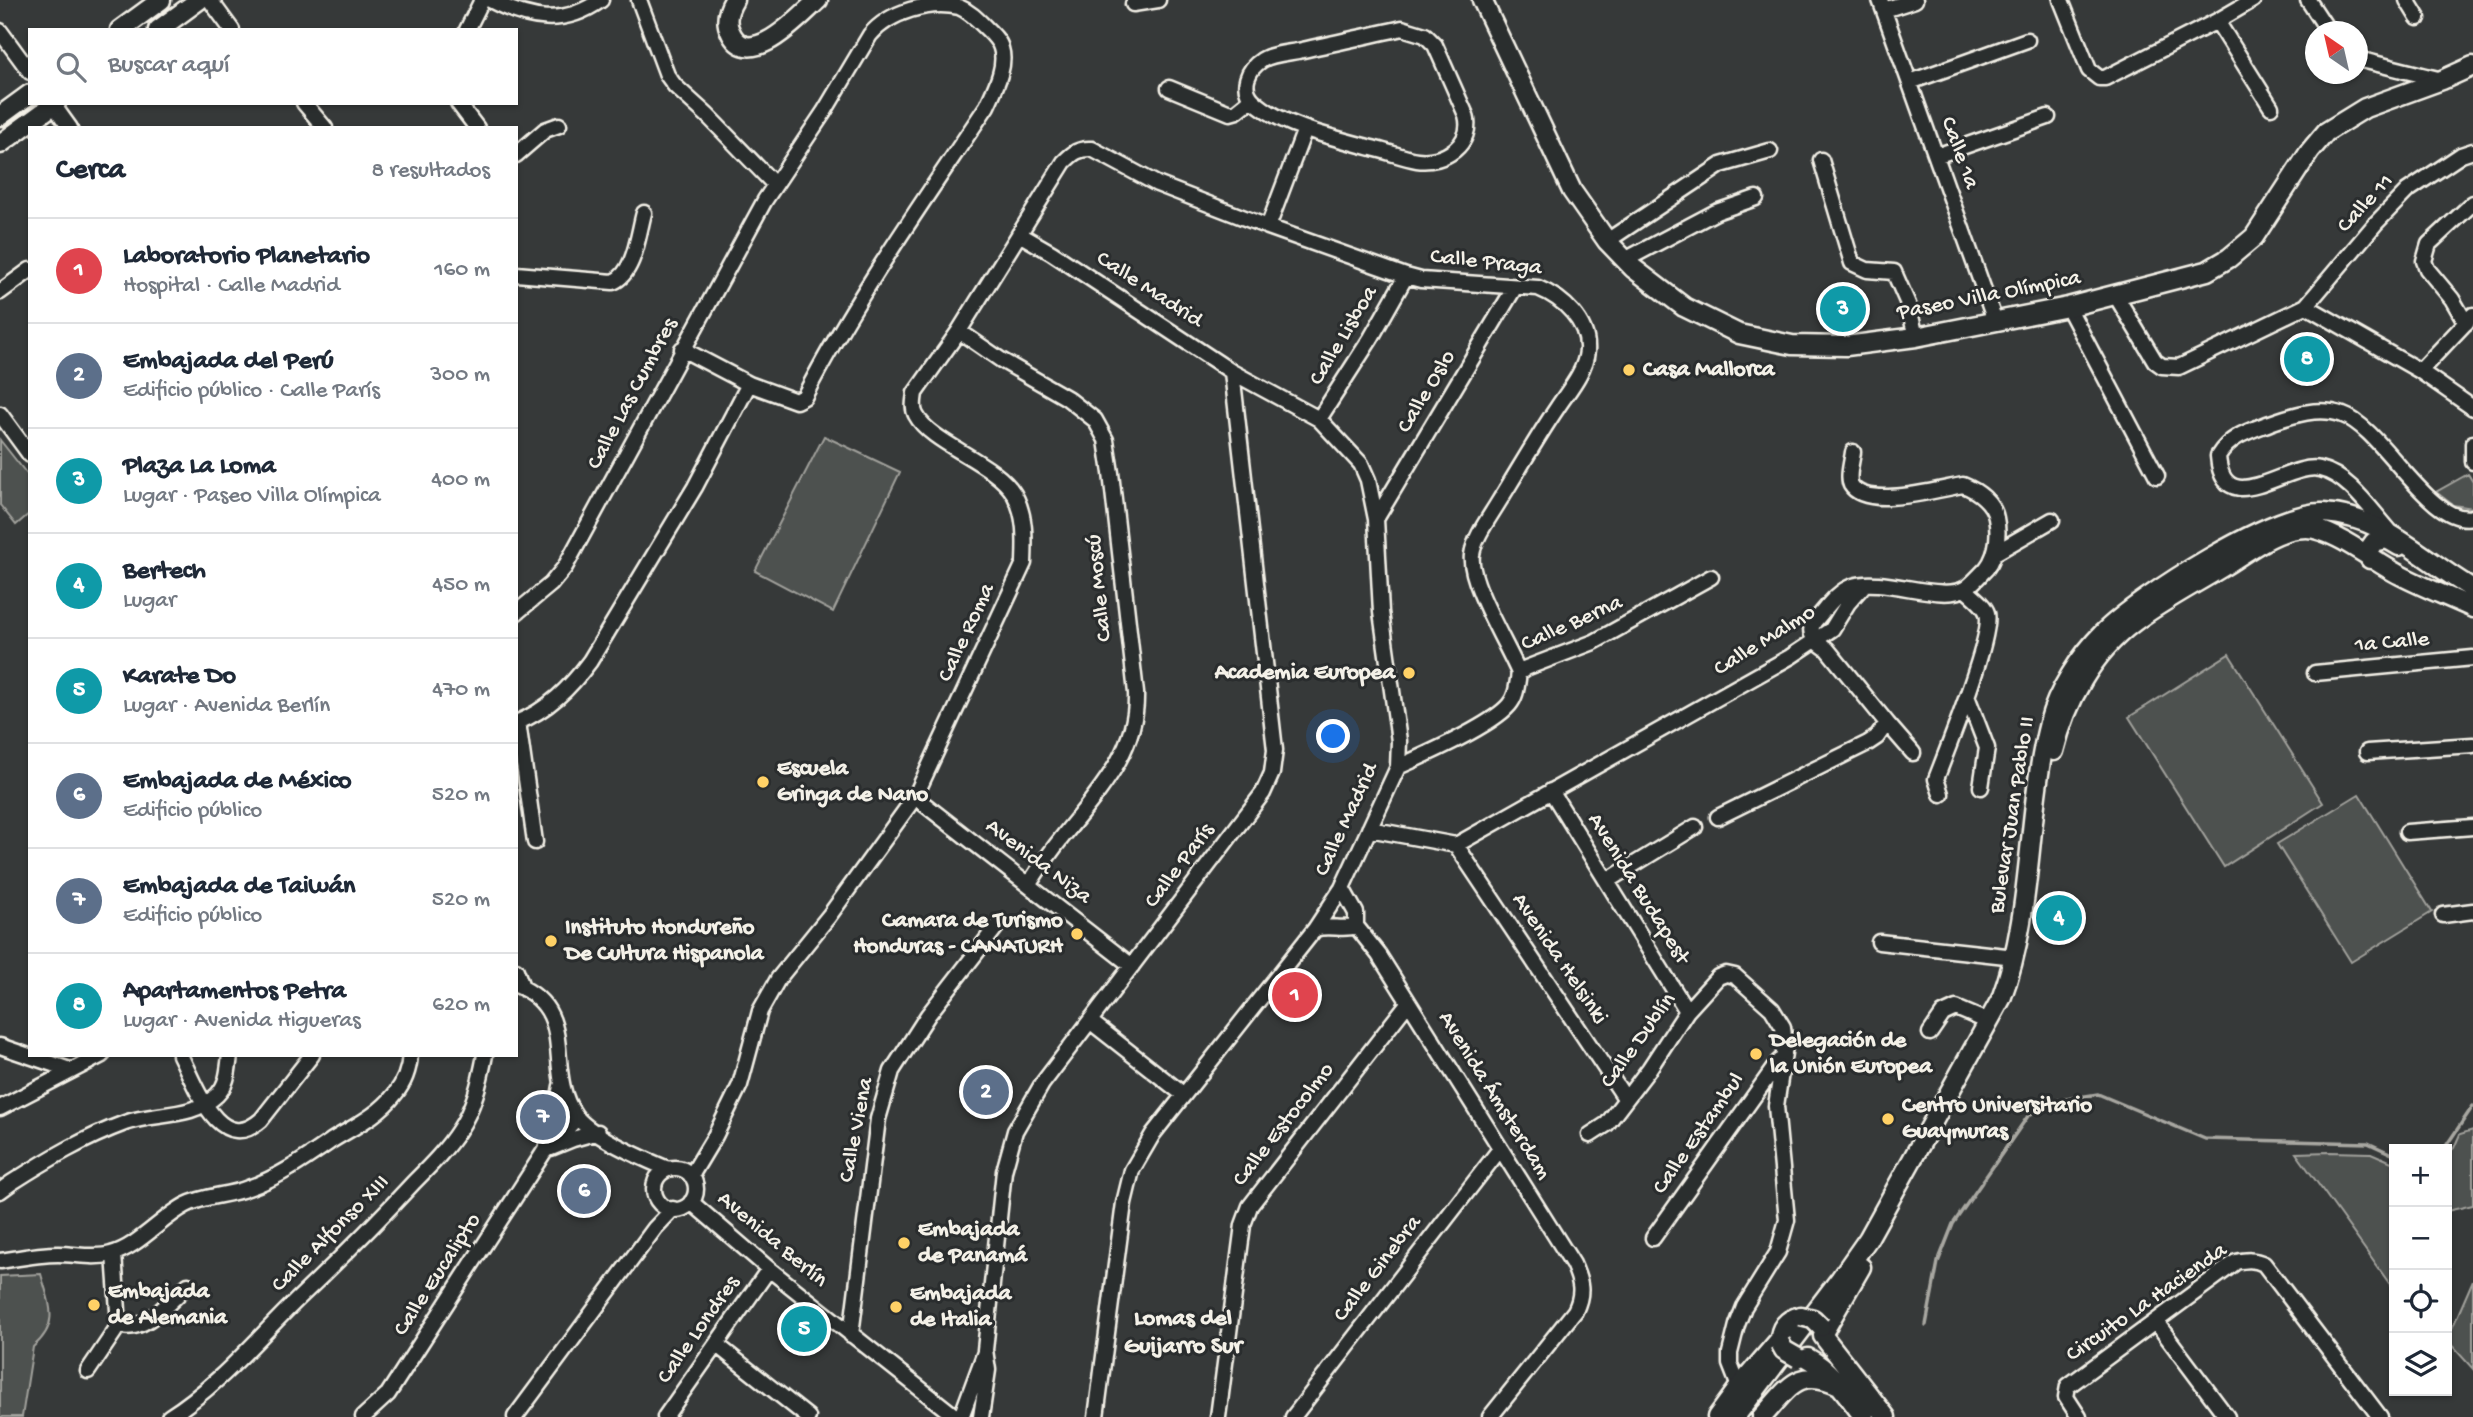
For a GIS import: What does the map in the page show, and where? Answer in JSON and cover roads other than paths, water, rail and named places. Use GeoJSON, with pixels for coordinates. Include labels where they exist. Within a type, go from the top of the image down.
{"type":"FeatureCollection","features":[{"type":"Feature","properties":{"kind":"main road"},"geometry":{"type":"LineString","coordinates":[[123,28],[162,0]]}},
{"type":"Feature","properties":{"kind":"main road"},"geometry":{"type":"LineString","coordinates":[[161,28],[199,0]]}},
{"type":"Feature","properties":{"kind":"main road"},"geometry":{"type":"LineString","coordinates":[[734,0],[729,8],[727,22],[730,34],[737,41],[756,46],[773,39],[818,0]]}},
{"type":"Feature","properties":{"kind":"main road","name":"Paseo Villa Olímpica"},"geometry":{"type":"LineString","coordinates":[[1482,0],[1572,191],[1607,241],[1625,260],[1684,307],[1739,334],[1765,341],[1806,345],[1846,346],[1916,337],[2068,307],[2207,271],[2229,258],[2253,237],[2310,151],[2326,132],[2365,107],[2473,66]]}},
{"type":"Feature","properties":{"kind":"main road"},"geometry":{"type":"LineString","coordinates":[[0,116],[28,95]]}},
{"type":"Feature","properties":{"kind":"main road"},"geometry":{"type":"LineString","coordinates":[[0,144],[53,105]]}},
{"type":"Feature","properties":{"kind":"main road","name":"Bulevar Juan Pablo II"},"geometry":{"type":"LineString","coordinates":[[1823,1332],[2001,999],[2015,957],[2033,815],[2049,720],[2083,655],[2124,613],[2231,547],[2280,522],[2312,513],[2334,514],[2371,523],[2392,533],[2414,551],[2473,589]]}},
{"type":"Feature","properties":{"kind":"main road","name":"Bulevar Juan Pablo II"},"geometry":{"type":"LineString","coordinates":[[1742,1417],[1844,1283],[1872,1240],[1995,1034],[2021,980],[2052,757],[2072,699],[2090,668],[2112,642],[2134,622],[2261,544],[2287,531],[2306,528],[2326,531],[2403,577],[2473,608]]}},
{"type":"Feature","properties":{"kind":"main road"},"geometry":{"type":"LineString","coordinates":[[2370,559],[2369,550],[2378,540],[2387,539],[2414,551],[2421,563],[2419,569],[2403,577]]}},
{"type":"Feature","properties":{"kind":"main road","name":"Bulevar Juan Pablo II"},"geometry":{"type":"LineString","coordinates":[[1799,1316],[1829,1284],[1893,1205]]}},
{"type":"Feature","properties":{"kind":"main road","name":"Bulevar Juan Pablo II"},"geometry":{"type":"LineString","coordinates":[[1735,1417],[1893,1205]]}},
{"type":"Feature","properties":{"kind":"main road"},"geometry":{"type":"LineString","coordinates":[[1717,1417],[1739,1387],[1780,1341],[1784,1325],[1799,1316],[1813,1319],[1886,1417]]}},
{"type":"Feature","properties":{"kind":"main road"},"geometry":{"type":"LineString","coordinates":[[1759,1417],[1803,1358],[1819,1349],[1823,1332]]}},
{"type":"Feature","properties":{"kind":"main road"},"geometry":{"type":"LineString","coordinates":[[1780,1341],[1790,1356],[1803,1358],[1825,1369],[1864,1417]]}},
{"type":"Feature","properties":{"kind":"main road"},"geometry":{"type":"LineString","coordinates":[[1759,1417],[1792,1384],[1802,1379],[1818,1376],[1841,1386]]}},
{"type":"Feature","properties":{"kind":"street"},"geometry":{"type":"LineString","coordinates":[[210,0],[231,28]]}},
{"type":"Feature","properties":{"kind":"street"},"geometry":{"type":"LineString","coordinates":[[468,28],[482,0]]}},
{"type":"Feature","properties":{"kind":"street"},"geometry":{"type":"LineString","coordinates":[[490,0],[509,10],[534,17],[558,19],[574,16],[601,0]]}},
{"type":"Feature","properties":{"kind":"street"},"geometry":{"type":"LineString","coordinates":[[639,0],[667,75],[675,86],[774,184]]}},
{"type":"Feature","properties":{"kind":"street"},"geometry":{"type":"LineString","coordinates":[[1133,4],[1154,0]]}},
{"type":"Feature","properties":{"kind":"street"},"geometry":{"type":"LineString","coordinates":[[1882,5],[1915,0]]}},
{"type":"Feature","properties":{"kind":"street"},"geometry":{"type":"LineString","coordinates":[[2061,0],[2089,70],[2099,78],[2105,78],[2253,0]]}},
{"type":"Feature","properties":{"kind":"street"},"geometry":{"type":"LineString","coordinates":[[2308,0],[2322,21]]}},
{"type":"Feature","properties":{"kind":"street"},"geometry":{"type":"LineString","coordinates":[[2407,0],[2418,18]]}},
{"type":"Feature","properties":{"kind":"street","name":"Calle Las Cumbres"},"geometry":{"type":"LineString","coordinates":[[518,611],[551,584],[565,567],[596,514],[682,349],[774,184],[824,112],[870,35],[888,18],[899,12],[936,3],[956,5],[975,17],[1001,48],[999,78],[987,106],[870,281],[832,343],[804,397],[796,401],[750,384],[682,349]]}},
{"type":"Feature","properties":{"kind":"street","name":"Calle 1a"},"geometry":{"type":"LineString","coordinates":[[1882,5],[1995,321]]}},
{"type":"Feature","properties":{"kind":"street"},"geometry":{"type":"LineString","coordinates":[[2217,21],[2271,107]]}},
{"type":"Feature","properties":{"kind":"street"},"geometry":{"type":"LineString","coordinates":[[1402,28],[1425,35],[1435,45],[1469,127],[1465,140],[1455,150],[1439,159],[1418,160],[1305,129],[1252,99],[1245,86],[1247,76],[1263,59],[1402,28]]}},
{"type":"Feature","properties":{"kind":"street"},"geometry":{"type":"LineString","coordinates":[[0,31],[28,69]]}},
{"type":"Feature","properties":{"kind":"street"},"geometry":{"type":"LineString","coordinates":[[1910,82],[2027,40]]}},
{"type":"Feature","properties":{"kind":"street"},"geometry":{"type":"LineString","coordinates":[[2368,62],[2442,80]]}},
{"type":"Feature","properties":{"kind":"street"},"geometry":{"type":"LineString","coordinates":[[1169,88],[1230,113],[1252,99]]}},
{"type":"Feature","properties":{"kind":"street"},"geometry":{"type":"LineString","coordinates":[[55,105],[69,126]]}},
{"type":"Feature","properties":{"kind":"street"},"geometry":{"type":"LineString","coordinates":[[305,105],[323,126]]}},
{"type":"Feature","properties":{"kind":"street"},"geometry":{"type":"LineString","coordinates":[[460,105],[475,126]]}},
{"type":"Feature","properties":{"kind":"street"},"geometry":{"type":"LineString","coordinates":[[1936,156],[2048,117]]}},
{"type":"Feature","properties":{"kind":"street"},"geometry":{"type":"LineString","coordinates":[[518,153],[545,130],[559,125]]}},
{"type":"Feature","properties":{"kind":"street"},"geometry":{"type":"LineString","coordinates":[[1268,227],[1305,129]]}},
{"type":"Feature","properties":{"kind":"street","name":"Calle Roma"},"geometry":{"type":"LineString","coordinates":[[691,1176],[705,1156],[730,1107],[749,1055],[753,1030],[760,1011],[778,979],[829,916],[915,797],[1024,563],[1025,539],[1021,509],[1012,491],[991,472],[928,429],[916,415],[913,405],[915,393],[959,331],[1064,162],[1082,148],[1091,149]]}},
{"type":"Feature","properties":{"kind":"street","name":"Calle Praga"},"geometry":{"type":"LineString","coordinates":[[1091,149],[1157,184],[1406,276],[1421,280],[1538,288],[1554,294],[1570,309],[1586,337],[1587,353],[1577,377],[1487,522],[1472,552],[1474,578],[1519,673]]}},
{"type":"Feature","properties":{"kind":"street"},"geometry":{"type":"LineString","coordinates":[[1607,241],[1721,165],[1770,152]]}},
{"type":"Feature","properties":{"kind":"street","name":"Calle 11"},"geometry":{"type":"LineString","coordinates":[[2306,306],[2376,223],[2407,191],[2461,155],[2473,152]]}},
{"type":"Feature","properties":{"kind":"street"},"geometry":{"type":"LineString","coordinates":[[1821,160],[1852,263],[1867,271],[1894,272],[1908,304],[1916,337]]}},
{"type":"Feature","properties":{"kind":"street"},"geometry":{"type":"LineString","coordinates":[[1625,260],[1716,212],[1756,198]]}},
{"type":"Feature","properties":{"kind":"street"},"geometry":{"type":"LineString","coordinates":[[2420,371],[2469,319],[2427,269],[2424,261],[2429,244],[2473,203]]}},
{"type":"Feature","properties":{"kind":"street"},"geometry":{"type":"LineString","coordinates":[[518,274],[613,282],[618,280],[628,268],[644,213]]}},
{"type":"Feature","properties":{"kind":"street","name":"Calle Madrid"},"geometry":{"type":"LineString","coordinates":[[1019,234],[1232,372],[1319,419],[1361,464],[1368,480],[1376,519],[1381,612],[1399,741],[1398,767],[1342,888],[1315,929],[1153,1134],[1132,1170],[1124,1203],[1096,1417]]}},
{"type":"Feature","properties":{"kind":"street"},"geometry":{"type":"LineString","coordinates":[[0,292],[28,271]]}},
{"type":"Feature","properties":{"kind":"street","name":"Calle Lisboa"},"geometry":{"type":"LineString","coordinates":[[1319,419],[1371,338],[1406,276]]}},
{"type":"Feature","properties":{"kind":"street","name":"Calle Oslo"},"geometry":{"type":"LineString","coordinates":[[1376,519],[1515,287]]}},
{"type":"Feature","properties":{"kind":"street"},"geometry":{"type":"LineString","coordinates":[[2116,296],[2155,361],[2162,366],[2179,367],[2306,306],[2420,371],[2473,408]]}},
{"type":"Feature","properties":{"kind":"street"},"geometry":{"type":"LineString","coordinates":[[2068,307],[2157,477]]}},
{"type":"Feature","properties":{"kind":"street","name":"Calle Moscú"},"geometry":{"type":"LineString","coordinates":[[959,331],[1067,398],[1095,420],[1105,440],[1111,473],[1136,693],[1135,720],[1127,747],[1111,772],[1028,884]]}},
{"type":"Feature","properties":{"kind":"street","name":"Calle París"},"geometry":{"type":"LineString","coordinates":[[981,1417],[988,1370],[985,1350],[1004,1171],[1015,1131],[1042,1084],[1263,793],[1272,773],[1275,750],[1232,372]]}},
{"type":"Feature","properties":{"kind":"street"},"geometry":{"type":"LineString","coordinates":[[518,722],[551,704],[576,681],[590,661],[695,487],[750,384]]}},
{"type":"Feature","properties":{"kind":"street"},"geometry":{"type":"LineString","coordinates":[[2392,533],[2352,490],[2323,469],[2310,467],[2254,487],[2237,488],[2223,475],[2218,456],[2224,445],[2233,438],[2297,413],[2342,414],[2360,423],[2432,500],[2455,517],[2473,517]]}},
{"type":"Feature","properties":{"kind":"street"},"geometry":{"type":"LineString","coordinates":[[0,414],[28,452]]}},
{"type":"Feature","properties":{"kind":"street"},"geometry":{"type":"LineString","coordinates":[[2473,443],[2473,462]]}},
{"type":"Feature","properties":{"kind":"street"},"geometry":{"type":"LineString","coordinates":[[1853,452],[1850,480],[1862,495],[1880,499],[1963,485],[1973,489],[1992,507],[1997,519],[1995,553],[1991,564],[1965,589],[1951,593],[1865,584],[1853,586],[1842,593],[1811,627],[1815,640],[1827,649],[1913,753]]}},
{"type":"Feature","properties":{"kind":"street"},"geometry":{"type":"LineString","coordinates":[[2334,514],[2350,505],[2352,490]]}},
{"type":"Feature","properties":{"kind":"street"},"geometry":{"type":"LineString","coordinates":[[1995,553],[2052,520]]}},
{"type":"Feature","properties":{"kind":"street","name":"Calle Berna"},"geometry":{"type":"LineString","coordinates":[[1398,767],[1476,728],[1509,706],[1515,696],[1519,673],[1526,668],[1594,642],[1711,577]]}},
{"type":"Feature","properties":{"kind":"street"},"geometry":{"type":"LineString","coordinates":[[1941,794],[1936,779],[1967,696],[1987,626],[1988,616],[1985,610],[1965,589]]}},
{"type":"Feature","properties":{"kind":"street","name":"Calle Malmo"},"geometry":{"type":"LineString","coordinates":[[1456,845],[1790,657],[1815,640]]}},
{"type":"Feature","properties":{"kind":"street","name":"1a Calle"},"geometry":{"type":"LineString","coordinates":[[2315,673],[2473,658]]}},
{"type":"Feature","properties":{"kind":"street"},"geometry":{"type":"LineString","coordinates":[[1967,696],[1987,748],[1981,787]]}},
{"type":"Feature","properties":{"kind":"street"},"geometry":{"type":"LineString","coordinates":[[1718,817],[1868,743],[1877,737],[1887,723]]}},
{"type":"Feature","properties":{"kind":"street"},"geometry":{"type":"LineString","coordinates":[[518,729],[536,842]]}},
{"type":"Feature","properties":{"kind":"street"},"geometry":{"type":"LineString","coordinates":[[2367,752],[2473,745]]}},
{"type":"Feature","properties":{"kind":"street","name":"Avenida Budapest"},"geometry":{"type":"LineString","coordinates":[[1551,791],[1687,1012]]}},
{"type":"Feature","properties":{"kind":"street","name":"Avenida Niza"},"geometry":{"type":"LineString","coordinates":[[915,797],[1132,966]]}},
{"type":"Feature","properties":{"kind":"street"},"geometry":{"type":"LineString","coordinates":[[1607,881],[1695,827]]}},
{"type":"Feature","properties":{"kind":"street"},"geometry":{"type":"LineString","coordinates":[[2407,832],[2473,827]]}},
{"type":"Feature","properties":{"kind":"street"},"geometry":{"type":"LineString","coordinates":[[1369,829],[1456,845]]}},
{"type":"Feature","properties":{"kind":"street","name":"Avenida Helsinki"},"geometry":{"type":"LineString","coordinates":[[1456,845],[1625,1098]]}},
{"type":"Feature","properties":{"kind":"street","name":"Avenida Ámsterdam"},"geometry":{"type":"LineString","coordinates":[[1342,888],[1356,913],[1356,926],[1379,955],[1580,1279],[1581,1296],[1575,1311],[1490,1417]]}},
{"type":"Feature","properties":{"kind":"street"},"geometry":{"type":"LineString","coordinates":[[2444,915],[2473,911]]}},
{"type":"Feature","properties":{"kind":"street","name":"Calle Viena"},"geometry":{"type":"LineString","coordinates":[[851,1335],[876,1133],[892,1070],[928,1015],[997,926]]}},
{"type":"Feature","properties":{"kind":"street"},"geometry":{"type":"LineString","coordinates":[[1315,929],[1323,926],[1356,926]]}},
{"type":"Feature","properties":{"kind":"street"},"geometry":{"type":"LineString","coordinates":[[1879,942],[2015,957]]}},
{"type":"Feature","properties":{"kind":"street","name":"Calle Dublín"},"geometry":{"type":"LineString","coordinates":[[1590,1135],[1607,1124],[1649,1069],[1687,1012],[1718,977],[1726,974],[1735,976],[1772,1009],[1783,1027],[1785,1045],[1782,1057]]}},
{"type":"Feature","properties":{"kind":"street"},"geometry":{"type":"LineString","coordinates":[[519,986],[542,1000],[556,1024],[562,1083],[570,1108],[577,1118],[637,1156],[668,1169],[681,1169],[691,1176],[696,1186],[691,1202],[679,1209],[666,1206],[656,1198],[654,1184],[637,1156]]}},
{"type":"Feature","properties":{"kind":"street","name":"Calle Estocolmo"},"geometry":{"type":"LineString","coordinates":[[1218,1417],[1242,1224],[1250,1206],[1408,1003]]}},
{"type":"Feature","properties":{"kind":"street"},"geometry":{"type":"LineString","coordinates":[[1930,1033],[1942,1014],[1956,1008],[1989,1022]]}},
{"type":"Feature","properties":{"kind":"street"},"geometry":{"type":"LineString","coordinates":[[1091,1022],[1184,1096]]}},
{"type":"Feature","properties":{"kind":"street"},"geometry":{"type":"LineString","coordinates":[[0,1046],[28,1056]]}},
{"type":"Feature","properties":{"kind":"street"},"geometry":{"type":"LineString","coordinates":[[32,1057],[70,1070]]}},
{"type":"Feature","properties":{"kind":"street"},"geometry":{"type":"LineString","coordinates":[[0,1108],[98,1057]]}},
{"type":"Feature","properties":{"kind":"street"},"geometry":{"type":"LineString","coordinates":[[181,1057],[204,1104],[225,1127],[243,1132],[261,1120],[310,1057]]}},
{"type":"Feature","properties":{"kind":"street"},"geometry":{"type":"LineString","coordinates":[[0,1191],[82,1141],[133,1121],[178,1114],[204,1104],[225,1086],[230,1057]]}},
{"type":"Feature","properties":{"kind":"street"},"geometry":{"type":"LineString","coordinates":[[0,1261],[34,1255],[114,1254],[173,1212],[194,1201],[232,1194],[259,1184],[309,1157],[359,1125],[394,1096],[409,1070],[410,1057]]}},
{"type":"Feature","properties":{"kind":"street","name":"Calle Alfonso XIII"},"geometry":{"type":"LineString","coordinates":[[169,1417],[188,1405],[233,1367],[300,1297],[373,1227],[441,1153],[458,1133],[470,1112],[484,1057]]}},
{"type":"Feature","properties":{"kind":"street"},"geometry":{"type":"LineString","coordinates":[[1739,1387],[1730,1364],[1737,1325],[1744,1307],[1778,1252],[1787,1220],[1776,1106],[1782,1057]]}},
{"type":"Feature","properties":{"kind":"street","name":"Calle Estambul"},"geometry":{"type":"LineString","coordinates":[[1653,1238],[1782,1057]]}},
{"type":"Feature","properties":{"kind":"street"},"geometry":{"type":"LineString","coordinates":[[544,1152],[554,1122],[562,1083]]}},
{"type":"Feature","properties":{"kind":"street","name":"Calle Eucalipto"},"geometry":{"type":"LineString","coordinates":[[363,1417],[388,1394],[544,1152],[577,1118]]}},
{"type":"Feature","properties":{"kind":"street"},"geometry":{"type":"LineString","coordinates":[[544,1152],[565,1141],[598,1132]]}},
{"type":"Feature","properties":{"kind":"street","name":"Calle Ginebra"},"geometry":{"type":"LineString","coordinates":[[1293,1417],[1500,1149]]}},
{"type":"Feature","properties":{"kind":"street"},"geometry":{"type":"LineString","coordinates":[[654,1184],[662,1172],[668,1169]]}},
{"type":"Feature","properties":{"kind":"street","name":"Avenida Berlín"},"geometry":{"type":"LineString","coordinates":[[691,1202],[851,1335],[959,1417]]}},
{"type":"Feature","properties":{"kind":"street"},"geometry":{"type":"LineString","coordinates":[[515,1417],[655,1228],[666,1206]]}},
{"type":"Feature","properties":{"kind":"street"},"geometry":{"type":"LineString","coordinates":[[89,1371],[119,1325],[114,1254]]}},
{"type":"Feature","properties":{"kind":"street","name":"Circuito La Hacienda"},"geometry":{"type":"LineString","coordinates":[[2079,1417],[2066,1397],[2068,1386],[2236,1262],[2257,1260],[2264,1264],[2379,1417]]}},
{"type":"Feature","properties":{"kind":"street","name":"Calle Londres"},"geometry":{"type":"LineString","coordinates":[[665,1417],[769,1269]]}},
{"type":"Feature","properties":{"kind":"street"},"geometry":{"type":"LineString","coordinates":[[119,1325],[126,1328],[145,1323],[188,1284]]}},
{"type":"Feature","properties":{"kind":"street"},"geometry":{"type":"LineString","coordinates":[[2155,1322],[2227,1417]]}},
{"type":"Feature","properties":{"kind":"street"},"geometry":{"type":"LineString","coordinates":[[717,1345],[808,1417]]}},
{"type":"Feature","properties":{"kind":"street","name":"Calle París"},"geometry":{"type":"LineString","coordinates":[[959,1417],[985,1350]]}},
{"type":"Feature","properties":{"kind":"waterway"},"geometry":{"type":"LineString","coordinates":[[1926,1325],[1938,1262],[1953,1224],[2028,1116],[2048,1102],[2098,1094],[2205,1139],[2368,1143],[2389,1153]]}},
{"type":"Feature","properties":{"kind":"waterway"},"geometry":{"type":"LineString","coordinates":[[2447,1144],[2473,1106]]}},
{"type":"Feature","properties":{"kind":"place","name":"Plaza La Loma"},"geometry":{"type":"Point","coordinates":[1843,309]}},
{"type":"Feature","properties":{"kind":"place","name":"Apartamentos Petra"},"geometry":{"type":"Point","coordinates":[2307,359]}},
{"type":"Feature","properties":{"kind":"place","name":"Casa Mallorca"},"geometry":{"type":"Point","coordinates":[1629,370]}},
{"type":"Feature","properties":{"kind":"place","name":"Academia Europea"},"geometry":{"type":"Point","coordinates":[1409,673]}},
{"type":"Feature","properties":{"kind":"place","name":"Escuela Gringa de Nano"},"geometry":{"type":"Point","coordinates":[763,782]}},
{"type":"Feature","properties":{"kind":"place","name":"Bertech"},"geometry":{"type":"Point","coordinates":[2059,918]}},
{"type":"Feature","properties":{"kind":"place","name":"Camara de Turismo Honduras - CANATURH"},"geometry":{"type":"Point","coordinates":[1077,934]}},
{"type":"Feature","properties":{"kind":"place","name":"Instituto Hondureño De Cultura Hispanola"},"geometry":{"type":"Point","coordinates":[551,941]}},
{"type":"Feature","properties":{"kind":"place","name":"Laboratorio Planetario"},"geometry":{"type":"Point","coordinates":[1295,995]}},
{"type":"Feature","properties":{"kind":"place","name":"Delegación de la Unión Europea"},"geometry":{"type":"Point","coordinates":[1756,1054]}},
{"type":"Feature","properties":{"kind":"place","name":"Embajada del Perú"},"geometry":{"type":"Point","coordinates":[986,1092]}},
{"type":"Feature","properties":{"kind":"place","name":"Embajada de Taiwán"},"geometry":{"type":"Point","coordinates":[543,1117]}},
{"type":"Feature","properties":{"kind":"place","name":"Centro Universitario Guaymuras"},"geometry":{"type":"Point","coordinates":[1888,1119]}},
{"type":"Feature","properties":{"kind":"place","name":"Embajada de México"},"geometry":{"type":"Point","coordinates":[584,1191]}},
{"type":"Feature","properties":{"kind":"place","name":"Embajada de Panamá"},"geometry":{"type":"Point","coordinates":[904,1243]}},
{"type":"Feature","properties":{"kind":"place","name":"Embajada de Alemania"},"geometry":{"type":"Point","coordinates":[94,1305]}},
{"type":"Feature","properties":{"kind":"place","name":"Embajada de Italia"},"geometry":{"type":"Point","coordinates":[896,1307]}},
{"type":"Feature","properties":{"kind":"place","name":"Karate Do"},"geometry":{"type":"Point","coordinates":[804,1329]}},
{"type":"Feature","properties":{"kind":"district","name":"Lomas del Guijarro Sur"},"geometry":{"type":"Point","coordinates":[1183,1333]}}]}
